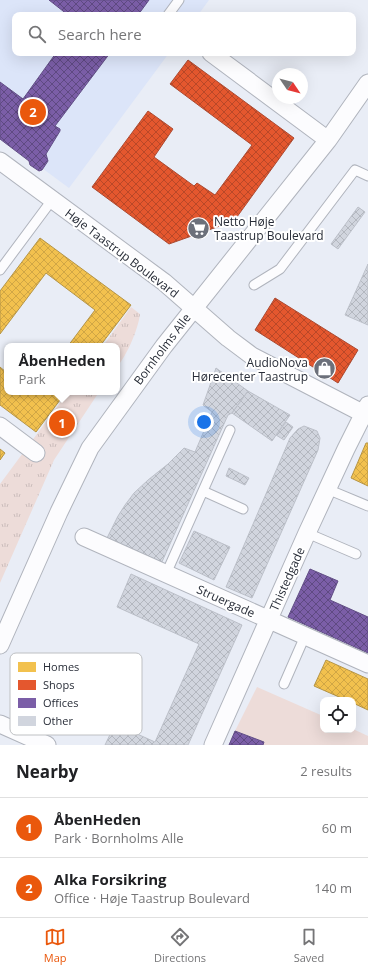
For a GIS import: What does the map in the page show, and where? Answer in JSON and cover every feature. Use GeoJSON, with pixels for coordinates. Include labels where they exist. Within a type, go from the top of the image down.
{"type":"FeatureCollection","features":[{"type":"Feature","properties":{"kind":"street"},"geometry":{"type":"LineString","coordinates":[[215,56],[328,140]]}},
{"type":"Feature","properties":{"kind":"street","name":"Bornholms Alle"},"geometry":{"type":"LineString","coordinates":[[0,645],[59,512],[90,448],[154,359],[328,140],[368,83]]}},
{"type":"Feature","properties":{"kind":"street","name":"Høje Taastrup Boulevard"},"geometry":{"type":"LineString","coordinates":[[0,161],[164,282],[228,338],[252,356],[366,411]]}},
{"type":"Feature","properties":{"kind":"street","name":"Thistedgade"},"geometry":{"type":"LineString","coordinates":[[213,745],[307,533],[366,411]]}},
{"type":"Feature","properties":{"kind":"street"},"geometry":{"type":"LineString","coordinates":[[0,426],[36,453]]}},
{"type":"Feature","properties":{"kind":"street","name":"Struergade"},"geometry":{"type":"LineString","coordinates":[[84,537],[368,664]]}},
{"type":"Feature","properties":{"kind":"street"},"geometry":{"type":"LineString","coordinates":[[0,724],[10,728]]}},
{"type":"Feature","properties":{"kind":"street"},"geometry":{"type":"LineString","coordinates":[[25,735],[47,745]]}},
{"type":"Feature","properties":{"kind":"lane"},"geometry":{"type":"LineString","coordinates":[[170,12],[179,0]]}},
{"type":"Feature","properties":{"kind":"lane"},"geometry":{"type":"LineString","coordinates":[[254,285],[280,269],[355,170],[368,176]]}},
{"type":"Feature","properties":{"kind":"lane"},"geometry":{"type":"LineString","coordinates":[[0,270],[52,200]]}},
{"type":"Feature","properties":{"kind":"lane"},"geometry":{"type":"LineString","coordinates":[[166,574],[230,430]]}},
{"type":"Feature","properties":{"kind":"lane"},"geometry":{"type":"LineString","coordinates":[[328,489],[368,506]]}},
{"type":"Feature","properties":{"kind":"lane"},"geometry":{"type":"LineString","coordinates":[[203,491],[243,509]]}},
{"type":"Feature","properties":{"kind":"lane"},"geometry":{"type":"LineString","coordinates":[[307,533],[356,554]]}},
{"type":"Feature","properties":{"kind":"lane"},"geometry":{"type":"LineString","coordinates":[[284,684],[305,636]]}},
{"type":"Feature","properties":{"kind":"shaded area"},"geometry":{"type":"Polygon","coordinates":[[[0,0],[209,0],[200,12],[12,12],[12,56],[167,56],[69,188],[0,137],[0,0]]]}},
{"type":"Feature","properties":{"kind":"green space"},"geometry":{"type":"Polygon","coordinates":[[[131,307],[140,314],[134,335],[120,363],[120,343],[105,343],[131,307]]]}},
{"type":"Feature","properties":{"kind":"green space"},"geometry":{"type":"Polygon","coordinates":[[[66,395],[97,395],[54,460],[0,583],[0,484],[66,395]]]}},
{"type":"Feature","properties":{"kind":"green space"},"geometry":{"type":"Polygon","coordinates":[[[257,687],[320,715],[320,733],[356,733],[356,730],[368,736],[368,745],[263,745],[264,742],[235,731],[257,687]]]}},
{"type":"Feature","properties":{"kind":"building: Homes"},"geometry":{"type":"Polygon","coordinates":[[[40,238],[131,305],[102,343],[70,343],[95,310],[46,273],[0,334],[0,291],[40,238]]]}},
{"type":"Feature","properties":{"kind":"building: Homes"},"geometry":{"type":"Polygon","coordinates":[[[0,367],[4,370],[4,395],[64,395],[36,432],[0,405],[0,367]]]}},
{"type":"Feature","properties":{"kind":"building: Homes"},"geometry":{"type":"Polygon","coordinates":[[[366,443],[368,443],[368,486],[351,478],[366,443]]]}},
{"type":"Feature","properties":{"kind":"building: Homes"},"geometry":{"type":"Polygon","coordinates":[[[0,449],[5,453],[0,460],[0,449]]]}},
{"type":"Feature","properties":{"kind":"building: Homes"},"geometry":{"type":"Polygon","coordinates":[[[326,660],[368,679],[368,710],[356,704],[356,697],[339,697],[314,686],[326,660]]]}},
{"type":"Feature","properties":{"kind":"building: Shops"},"geometry":{"type":"Polygon","coordinates":[[[188,60],[294,138],[234,221],[169,244],[92,187],[148,111],[173,129],[154,157],[194,186],[197,183],[215,195],[252,145],[170,84],[188,60]]]}},
{"type":"Feature","properties":{"kind":"building: Shops"},"geometry":{"type":"Polygon","coordinates":[[[275,298],[358,350],[338,383],[255,330],[275,298]]]}},
{"type":"Feature","properties":{"kind":"building: Offices"},"geometry":{"type":"Polygon","coordinates":[[[49,0],[149,0],[140,12],[64,12],[49,0]]]}},
{"type":"Feature","properties":{"kind":"building: Offices"},"geometry":{"type":"Polygon","coordinates":[[[54,56],[108,56],[55,126],[60,129],[60,131],[46,154],[48,161],[42,170],[39,171],[30,165],[29,161],[0,139],[0,82],[23,99],[54,56]]]}},
{"type":"Feature","properties":{"kind":"building: Offices"},"geometry":{"type":"Polygon","coordinates":[[[310,569],[338,581],[330,600],[368,617],[368,653],[288,617],[310,569]]]}},
{"type":"Feature","properties":{"kind":"building: Offices"},"geometry":{"type":"Polygon","coordinates":[[[235,731],[264,742],[263,745],[229,745],[235,731]]]}},
{"type":"Feature","properties":{"kind":"building: Other"},"geometry":{"type":"Polygon","coordinates":[[[358,207],[365,212],[338,249],[331,244],[358,207]]]}},
{"type":"Feature","properties":{"kind":"building: Other"},"geometry":{"type":"Polygon","coordinates":[[[368,264],[368,325],[345,315],[368,264]]]}},
{"type":"Feature","properties":{"kind":"building: Other"},"geometry":{"type":"Polygon","coordinates":[[[216,368],[248,391],[232,413],[228,415],[161,564],[107,538],[118,516],[134,493],[184,448],[195,452],[212,412],[203,405],[216,368]]]}},
{"type":"Feature","properties":{"kind":"building: Other"},"geometry":{"type":"Polygon","coordinates":[[[248,391],[290,415],[272,441],[232,413],[248,391]]]}},
{"type":"Feature","properties":{"kind":"building: Other"},"geometry":{"type":"Polygon","coordinates":[[[286,422],[293,427],[284,440],[276,435],[286,422]]]}},
{"type":"Feature","properties":{"kind":"building: Other"},"geometry":{"type":"Polygon","coordinates":[[[304,426],[317,431],[320,438],[318,450],[252,598],[226,587],[290,438],[298,429],[304,426]]]}},
{"type":"Feature","properties":{"kind":"building: Other"},"geometry":{"type":"Polygon","coordinates":[[[229,468],[249,478],[245,485],[226,476],[229,468]]]}},
{"type":"Feature","properties":{"kind":"building: Other"},"geometry":{"type":"Polygon","coordinates":[[[194,531],[230,547],[214,580],[179,563],[194,531]]]}},
{"type":"Feature","properties":{"kind":"building: Other"},"geometry":{"type":"Polygon","coordinates":[[[131,574],[242,625],[188,745],[105,745],[110,735],[139,735],[155,742],[199,644],[117,607],[131,574]]]}},
{"type":"Feature","properties":{"kind":"place","name":"Alka Forsikring"},"geometry":{"type":"Point","coordinates":[33,112]}},
{"type":"Feature","properties":{"kind":"place","name":"Netto Høje Taastrup Boulevard"},"geometry":{"type":"Point","coordinates":[198,228]}},
{"type":"Feature","properties":{"kind":"place","name":"AudioNova Hørecenter Taastrup"},"geometry":{"type":"Point","coordinates":[324,369]}},
{"type":"Feature","properties":{"kind":"place","name":"ÅbenHeden"},"geometry":{"type":"Point","coordinates":[62,423]}}]}
